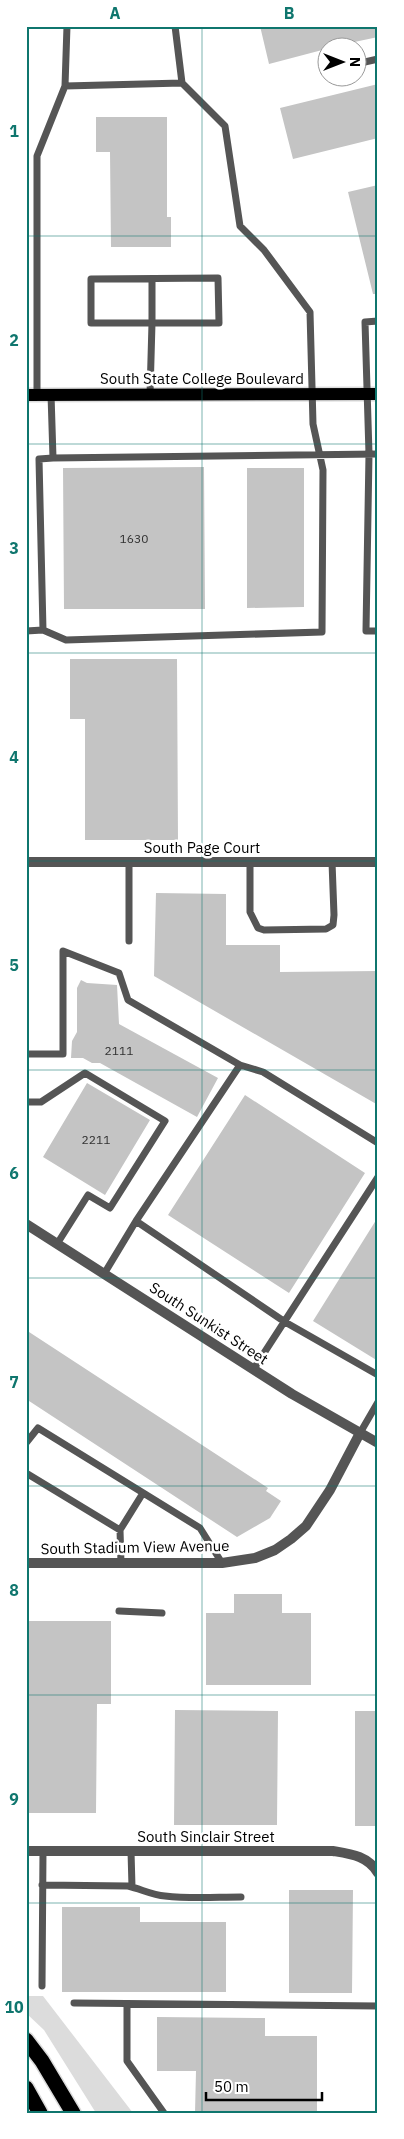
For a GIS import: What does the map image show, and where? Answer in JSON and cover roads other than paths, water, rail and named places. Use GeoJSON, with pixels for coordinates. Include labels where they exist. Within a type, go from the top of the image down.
{"type":"FeatureCollection","features":[{"type":"Feature","properties":{"kind":"highway"},"geometry":{"type":"LineString","coordinates":[[26,2040],[42,2061],[73,2113]]}},
{"type":"Feature","properties":{"kind":"highway"},"geometry":{"type":"LineString","coordinates":[[26,2088],[40,2113]]}},
{"type":"Feature","properties":{"kind":"main road","name":"South State College Boulevard"},"geometry":{"type":"LineString","coordinates":[[32,394],[373,394]]}},
{"type":"Feature","properties":{"kind":"street","name":"South Page Court"},"geometry":{"type":"LineString","coordinates":[[26,862],[378,862]]}},
{"type":"Feature","properties":{"kind":"street","name":"South Sunkist Street"},"geometry":{"type":"LineString","coordinates":[[26,1224],[253,1370],[378,1443]]}},
{"type":"Feature","properties":{"kind":"street","name":"South Stadium View Avenue"},"geometry":{"type":"LineString","coordinates":[[26,1563],[222,1563],[255,1558],[275,1550],[292,1539],[306,1526],[330,1490],[360,1433]]}},
{"type":"Feature","properties":{"kind":"street","name":"South Sinclair Street"},"geometry":{"type":"LineString","coordinates":[[26,1850],[333,1851],[359,1856],[374,1866],[378,1873]]}},
{"type":"Feature","properties":{"kind":"lane"},"geometry":{"type":"LineString","coordinates":[[32,394],[37,156],[65,86],[67,26]]}},
{"type":"Feature","properties":{"kind":"lane"},"geometry":{"type":"LineString","coordinates":[[26,631],[43,630],[66,640],[322,632],[323,470],[313,424],[310,312],[264,250],[240,226],[225,126],[182,83],[175,26]]}},
{"type":"Feature","properties":{"kind":"lane"},"geometry":{"type":"LineString","coordinates":[[65,86],[182,83]]}},
{"type":"Feature","properties":{"kind":"lane"},"geometry":{"type":"LineString","coordinates":[[218,278],[219,323],[152,324],[91,323],[91,279],[218,278]]}},
{"type":"Feature","properties":{"kind":"lane"},"geometry":{"type":"LineString","coordinates":[[150,394],[152,279]]}},
{"type":"Feature","properties":{"kind":"lane"},"geometry":{"type":"LineString","coordinates":[[378,321],[365,322],[373,394],[369,454],[366,631],[378,631]]}},
{"type":"Feature","properties":{"kind":"lane"},"geometry":{"type":"LineString","coordinates":[[51,394],[54,458]]}},
{"type":"Feature","properties":{"kind":"lane"},"geometry":{"type":"LineString","coordinates":[[43,630],[39,459],[378,454]]}},
{"type":"Feature","properties":{"kind":"lane"},"geometry":{"type":"LineString","coordinates":[[129,862],[129,941]]}},
{"type":"Feature","properties":{"kind":"lane"},"geometry":{"type":"LineString","coordinates":[[250,862],[250,912],[258,928],[264,930],[326,929],[332,925],[334,915],[332,862]]}},
{"type":"Feature","properties":{"kind":"lane"},"geometry":{"type":"LineString","coordinates":[[26,1054],[63,1054],[63,951],[119,973],[128,1000],[240,1065],[263,1072],[378,1143]]}},
{"type":"Feature","properties":{"kind":"lane"},"geometry":{"type":"LineString","coordinates":[[104,1274],[136,1221],[240,1065]]}},
{"type":"Feature","properties":{"kind":"lane"},"geometry":{"type":"LineString","coordinates":[[26,1102],[41,1102],[86,1073],[165,1121],[110,1208],[88,1195],[57,1244]]}},
{"type":"Feature","properties":{"kind":"lane"},"geometry":{"type":"LineString","coordinates":[[253,1370],[378,1177]]}},
{"type":"Feature","properties":{"kind":"lane"},"geometry":{"type":"LineString","coordinates":[[136,1221],[285,1322],[378,1375]]}},
{"type":"Feature","properties":{"kind":"lane"},"geometry":{"type":"LineString","coordinates":[[360,1433],[378,1402]]}},
{"type":"Feature","properties":{"kind":"lane"},"geometry":{"type":"LineString","coordinates":[[26,1443],[38,1428],[200,1528],[222,1563]]}},
{"type":"Feature","properties":{"kind":"lane"},"geometry":{"type":"LineString","coordinates":[[26,1473],[120,1530]]}},
{"type":"Feature","properties":{"kind":"lane"},"geometry":{"type":"LineString","coordinates":[[121,1563],[120,1530],[143,1493]]}},
{"type":"Feature","properties":{"kind":"lane"},"geometry":{"type":"LineString","coordinates":[[119,1611],[162,1613]]}},
{"type":"Feature","properties":{"kind":"lane"},"geometry":{"type":"LineString","coordinates":[[42,1986],[43,1850]]}},
{"type":"Feature","properties":{"kind":"lane"},"geometry":{"type":"LineString","coordinates":[[132,1851],[132,1887]]}},
{"type":"Feature","properties":{"kind":"lane"},"geometry":{"type":"LineString","coordinates":[[42,1885],[132,1887],[149,1894],[166,1896],[241,1897]]}},
{"type":"Feature","properties":{"kind":"lane"},"geometry":{"type":"LineString","coordinates":[[74,2003],[378,2006]]}},
{"type":"Feature","properties":{"kind":"lane"},"geometry":{"type":"LineString","coordinates":[[127,2004],[126,2061],[164,2113]]}}]}
